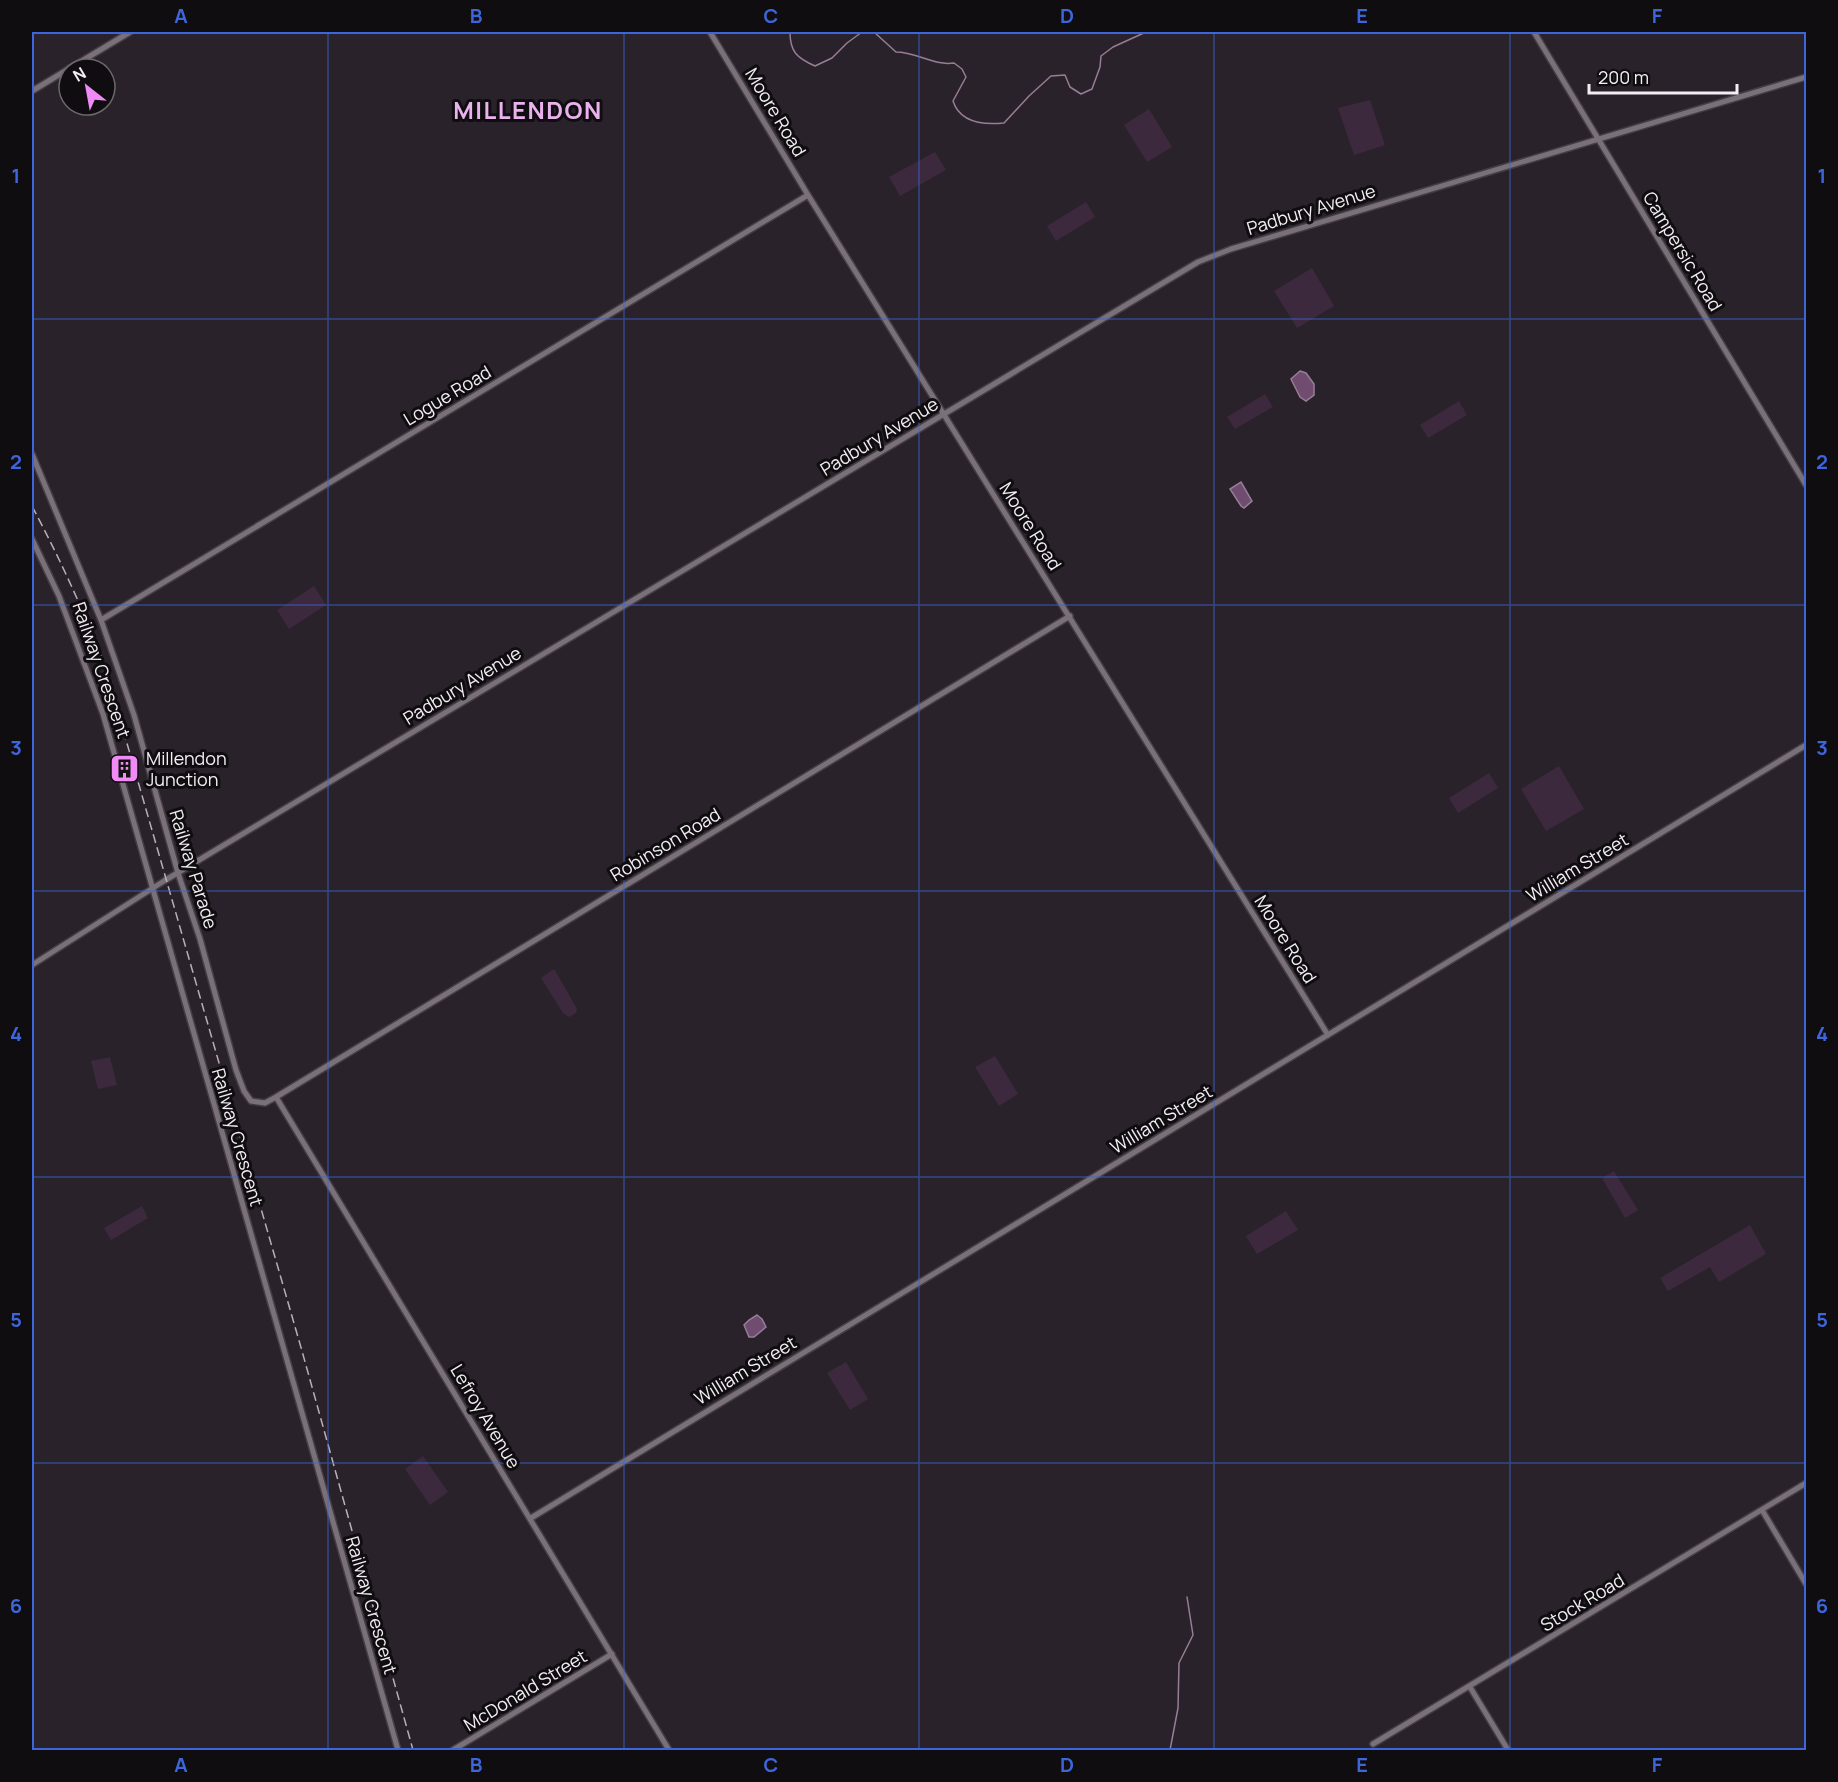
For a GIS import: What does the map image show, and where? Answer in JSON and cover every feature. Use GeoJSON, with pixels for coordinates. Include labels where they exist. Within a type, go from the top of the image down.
{"type":"FeatureCollection","features":[{"type":"Feature","properties":{"kind":"street"},"geometry":{"type":"LineString","coordinates":[[32,91],[130,32]]}},
{"type":"Feature","properties":{"kind":"street","name":"Moore Road"},"geometry":{"type":"LineString","coordinates":[[710,32],[808,195],[1328,1035]]}},
{"type":"Feature","properties":{"kind":"street","name":"Campersic Road"},"geometry":{"type":"LineString","coordinates":[[1534,32],[1806,485]]}},
{"type":"Feature","properties":{"kind":"street","name":"Padbury Avenue"},"geometry":{"type":"LineString","coordinates":[[32,965],[151,888],[1198,262],[1231,249],[1806,76]]}},
{"type":"Feature","properties":{"kind":"street","name":"Logue Road"},"geometry":{"type":"LineString","coordinates":[[101,620],[808,195]]}},
{"type":"Feature","properties":{"kind":"street","name":"Railway Parade"},"geometry":{"type":"LineString","coordinates":[[32,454],[101,620],[134,716],[236,1070],[244,1091],[251,1101],[265,1103],[276,1097]]}},
{"type":"Feature","properties":{"kind":"street","name":"Railway Crescent"},"geometry":{"type":"LineString","coordinates":[[32,539],[59,596],[103,714],[398,1750]]}},
{"type":"Feature","properties":{"kind":"street","name":"Robinson Road"},"geometry":{"type":"LineString","coordinates":[[276,1097],[1070,616]]}},
{"type":"Feature","properties":{"kind":"street","name":"William Street"},"geometry":{"type":"LineString","coordinates":[[531,1518],[1806,745]]}},
{"type":"Feature","properties":{"kind":"street","name":"Lefroy Avenue"},"geometry":{"type":"LineString","coordinates":[[276,1097],[669,1750]]}},
{"type":"Feature","properties":{"kind":"street","name":"Stock Road"},"geometry":{"type":"LineString","coordinates":[[1373,1744],[1806,1483]]}},
{"type":"Feature","properties":{"kind":"street"},"geometry":{"type":"LineString","coordinates":[[1762,1510],[1806,1584]]}},
{"type":"Feature","properties":{"kind":"street","name":"McDonald Street"},"geometry":{"type":"LineString","coordinates":[[453,1750],[612,1654]]}},
{"type":"Feature","properties":{"kind":"street"},"geometry":{"type":"LineString","coordinates":[[1470,1687],[1508,1750]]}},
{"type":"Feature","properties":{"kind":"shaded area"},"geometry":{"type":"Polygon","coordinates":[[[1370,100],[1385,145],[1354,155],[1338,108],[1370,100]]]}},
{"type":"Feature","properties":{"kind":"shaded area"},"geometry":{"type":"Polygon","coordinates":[[[1149,109],[1172,147],[1147,162],[1124,125],[1149,109]]]}},
{"type":"Feature","properties":{"kind":"shaded area"},"geometry":{"type":"Polygon","coordinates":[[[935,152],[946,170],[900,196],[889,177],[935,152]]]}},
{"type":"Feature","properties":{"kind":"shaded area"},"geometry":{"type":"Polygon","coordinates":[[[1086,202],[1095,217],[1056,241],[1047,226],[1086,202]]]}},
{"type":"Feature","properties":{"kind":"shaded area"},"geometry":{"type":"Polygon","coordinates":[[[1312,268],[1334,306],[1297,328],[1274,291],[1312,268]]]}},
{"type":"Feature","properties":{"kind":"shaded area"},"geometry":{"type":"Polygon","coordinates":[[[1300,371],[1306,373],[1314,384],[1314,395],[1306,401],[1300,397],[1291,379],[1300,371]]]}},
{"type":"Feature","properties":{"kind":"shaded area"},"geometry":{"type":"Polygon","coordinates":[[[1265,394],[1273,407],[1235,429],[1227,417],[1265,394]]]}},
{"type":"Feature","properties":{"kind":"shaded area"},"geometry":{"type":"Polygon","coordinates":[[[1459,401],[1467,415],[1428,438],[1420,425],[1459,401]]]}},
{"type":"Feature","properties":{"kind":"shaded area"},"geometry":{"type":"Polygon","coordinates":[[[1241,482],[1252,501],[1244,508],[1230,489],[1241,482]]]}},
{"type":"Feature","properties":{"kind":"shaded area"},"geometry":{"type":"Polygon","coordinates":[[[314,586],[326,605],[289,629],[277,610],[314,586]]]}},
{"type":"Feature","properties":{"kind":"shaded area"},"geometry":{"type":"Polygon","coordinates":[[[1559,766],[1584,809],[1546,831],[1521,789],[1559,766]]]}},
{"type":"Feature","properties":{"kind":"shaded area"},"geometry":{"type":"Polygon","coordinates":[[[1489,773],[1498,788],[1458,813],[1449,798],[1489,773]]]}},
{"type":"Feature","properties":{"kind":"shaded area"},"geometry":{"type":"Polygon","coordinates":[[[555,970],[577,1009],[576,1013],[569,1017],[563,1013],[541,978],[555,970]]]}},
{"type":"Feature","properties":{"kind":"shaded area"},"geometry":{"type":"Polygon","coordinates":[[[995,1056],[1018,1094],[999,1106],[975,1067],[995,1056]]]}},
{"type":"Feature","properties":{"kind":"shaded area"},"geometry":{"type":"Polygon","coordinates":[[[110,1057],[117,1085],[98,1089],[91,1061],[110,1057]]]}},
{"type":"Feature","properties":{"kind":"shaded area"},"geometry":{"type":"Polygon","coordinates":[[[1614,1171],[1638,1210],[1625,1218],[1602,1178],[1614,1171]]]}},
{"type":"Feature","properties":{"kind":"shaded area"},"geometry":{"type":"Polygon","coordinates":[[[142,1206],[148,1218],[111,1240],[104,1228],[142,1206]]]}},
{"type":"Feature","properties":{"kind":"shaded area"},"geometry":{"type":"Polygon","coordinates":[[[1286,1211],[1298,1230],[1257,1254],[1246,1236],[1286,1211]]]}},
{"type":"Feature","properties":{"kind":"shaded area"},"geometry":{"type":"Polygon","coordinates":[[[1750,1225],[1766,1254],[1719,1282],[1710,1267],[1668,1291],[1660,1278],[1750,1225]]]}},
{"type":"Feature","properties":{"kind":"shaded area"},"geometry":{"type":"Polygon","coordinates":[[[757,1315],[766,1327],[754,1337],[749,1337],[744,1325],[757,1315]]]}},
{"type":"Feature","properties":{"kind":"shaded area"},"geometry":{"type":"Polygon","coordinates":[[[846,1362],[868,1399],[850,1410],[827,1373],[846,1362]]]}},
{"type":"Feature","properties":{"kind":"shaded area"},"geometry":{"type":"Polygon","coordinates":[[[423,1456],[448,1492],[430,1505],[405,1469],[423,1456]]]}},
{"type":"Feature","properties":{"kind":"waterway"},"geometry":{"type":"LineString","coordinates":[[790,32],[791,45],[796,54],[815,66],[832,58],[862,32]]}},
{"type":"Feature","properties":{"kind":"waterway"},"geometry":{"type":"LineString","coordinates":[[874,32],[896,52],[939,63],[954,63],[962,69],[966,77],[953,101],[956,108],[961,114],[974,121],[996,124],[1004,123],[1051,76],[1065,75],[1070,87],[1081,94],[1092,89],[1100,67],[1101,56],[1113,47],[1146,32]]}},
{"type":"Feature","properties":{"kind":"waterway"},"geometry":{"type":"LineString","coordinates":[[1170,1750],[1178,1708],[1179,1663],[1193,1635],[1187,1597]]}},
{"type":"Feature","properties":{"kind":"railway"},"geometry":{"type":"LineString","coordinates":[[32,506],[71,585],[105,667],[302,1351],[413,1750]]}},
{"type":"Feature","properties":{"kind":"place","name":"Millendon Junction"},"geometry":{"type":"Point","coordinates":[125,768]}},
{"type":"Feature","properties":{"kind":"district","name":"MILLENDON"},"geometry":{"type":"Point","coordinates":[528,109]}}]}
